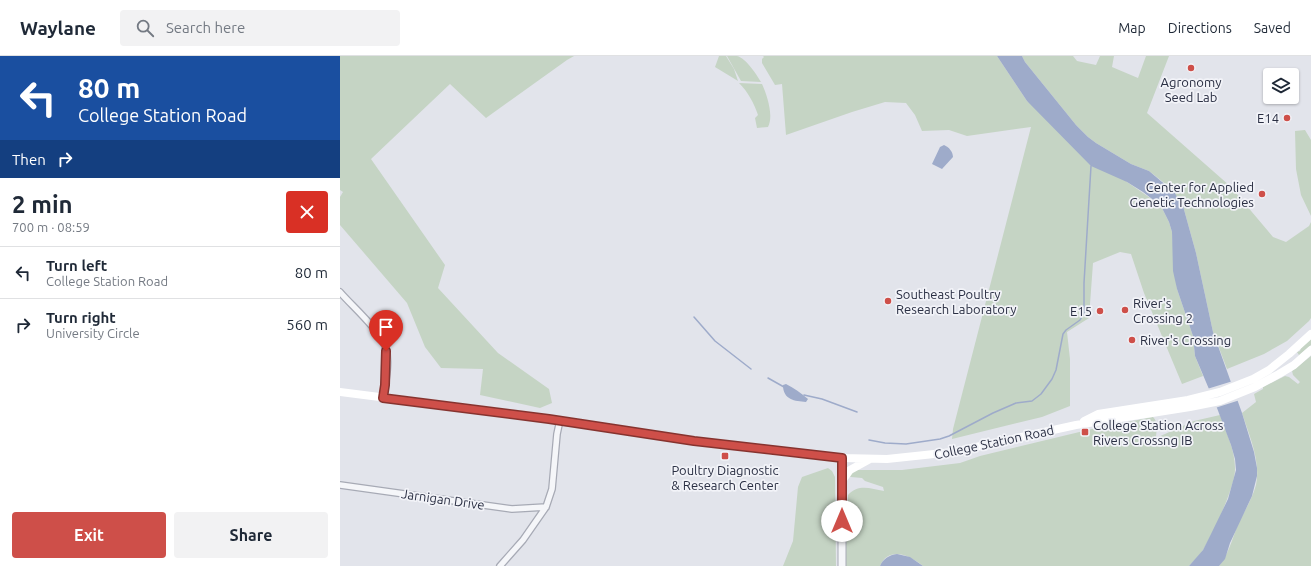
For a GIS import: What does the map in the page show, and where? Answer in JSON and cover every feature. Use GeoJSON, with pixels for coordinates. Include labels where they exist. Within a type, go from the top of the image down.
{"type":"FeatureCollection","features":[{"type":"Feature","properties":{"kind":"main road","name":"College Station Road"},"geometry":{"type":"LineString","coordinates":[[1254,383],[1311,334]]}},
{"type":"Feature","properties":{"kind":"main road","name":"College Station Road"},"geometry":{"type":"LineString","coordinates":[[340,392],[560,420],[694,441],[842,458],[870,459],[933,455],[953,452],[1076,425],[1098,414],[1189,404],[1220,392],[1254,383],[1294,365],[1311,350]]}},
{"type":"Feature","properties":{"kind":"main road"},"geometry":{"type":"LineString","coordinates":[[842,481],[850,470],[870,459]]}},
{"type":"Feature","properties":{"kind":"street"},"geometry":{"type":"LineString","coordinates":[[340,292],[383,340],[387,355],[383,398]]}},
{"type":"Feature","properties":{"kind":"street"},"geometry":{"type":"LineString","coordinates":[[500,566],[523,540],[546,507],[552,489],[557,434],[560,420]]}},
{"type":"Feature","properties":{"kind":"street"},"geometry":{"type":"LineString","coordinates":[[842,458],[842,566]]}},
{"type":"Feature","properties":{"kind":"street","name":"Jarnigan Drive"},"geometry":{"type":"LineString","coordinates":[[340,485],[512,509],[546,507]]}},
{"type":"Feature","properties":{"kind":"green space"},"geometry":{"type":"Polygon","coordinates":[[[340,56],[574,56],[486,118],[450,84],[371,159],[445,265],[438,288],[498,353],[549,389],[552,403],[540,408],[480,395],[483,369],[441,368],[425,347],[407,303],[340,225],[340,197],[343,192],[340,190],[340,56]]]}},
{"type":"Feature","properties":{"kind":"green space"},"geometry":{"type":"Polygon","coordinates":[[[719,56],[726,56],[734,69],[738,81],[715,67],[719,56]]]}},
{"type":"Feature","properties":{"kind":"green space"},"geometry":{"type":"Polygon","coordinates":[[[727,56],[737,56],[744,60],[751,67],[761,82],[741,81],[727,56]]]}},
{"type":"Feature","properties":{"kind":"green space"},"geometry":{"type":"Polygon","coordinates":[[[763,56],[997,56],[1027,101],[1127,182],[1156,202],[1162,208],[1172,232],[1177,289],[1193,336],[1195,356],[1203,376],[1182,384],[1144,293],[1131,254],[1120,252],[1093,263],[1089,318],[1067,332],[1070,359],[1070,406],[1042,417],[952,439],[953,429],[1031,127],[967,136],[949,130],[922,131],[915,115],[906,103],[885,102],[786,135],[782,84],[775,85],[762,63],[763,56]]]}},
{"type":"Feature","properties":{"kind":"green space"},"geometry":{"type":"Polygon","coordinates":[[[1022,56],[1073,56],[1077,61],[1096,65],[1100,56],[1114,56],[1112,67],[1138,78],[1146,56],[1169,56],[1147,113],[1230,186],[1273,237],[1286,242],[1309,226],[1311,222],[1311,318],[1309,321],[1287,341],[1264,354],[1227,369],[1213,332],[1196,253],[1183,206],[1168,186],[1149,171],[1131,164],[1088,137],[1076,125],[1025,62],[1022,56]]]}},
{"type":"Feature","properties":{"kind":"green space"},"geometry":{"type":"Polygon","coordinates":[[[739,83],[762,84],[768,100],[770,111],[770,122],[768,127],[757,128],[755,118],[758,115],[753,102],[739,83]]]}},
{"type":"Feature","properties":{"kind":"green space"},"geometry":{"type":"Polygon","coordinates":[[[1305,130],[1311,140],[1311,216],[1301,195],[1296,169],[1295,131],[1305,130]]]}},
{"type":"Feature","properties":{"kind":"green space"},"geometry":{"type":"Polygon","coordinates":[[[1311,338],[1311,345],[1299,355],[1297,352],[1300,351],[1311,338]]]}},
{"type":"Feature","properties":{"kind":"green space"},"geometry":{"type":"Polygon","coordinates":[[[1311,356],[1311,566],[1219,566],[1227,552],[1256,485],[1256,457],[1242,413],[1256,402],[1254,394],[1263,389],[1263,387],[1285,376],[1289,377],[1298,384],[1300,382],[1293,375],[1292,371],[1311,356]]]}},
{"type":"Feature","properties":{"kind":"green space"},"geometry":{"type":"Polygon","coordinates":[[[1220,415],[1234,455],[1235,468],[1232,486],[1207,543],[1189,566],[923,566],[906,556],[894,554],[884,560],[880,566],[845,566],[845,520],[848,495],[852,491],[861,488],[884,491],[883,487],[865,481],[862,478],[849,476],[854,470],[902,470],[960,463],[980,456],[1096,428],[1153,417],[1157,424],[1156,438],[1194,421],[1220,415]]]}},
{"type":"Feature","properties":{"kind":"green space"},"geometry":{"type":"Polygon","coordinates":[[[828,468],[832,471],[835,477],[836,566],[783,566],[793,541],[798,487],[802,477],[828,468]]]}},
{"type":"Feature","properties":{"kind":"water"},"geometry":{"type":"Polygon","coordinates":[[[997,56],[1022,56],[1025,62],[1076,125],[1088,137],[1131,164],[1149,171],[1174,192],[1183,206],[1196,253],[1213,332],[1242,413],[1254,452],[1257,468],[1257,476],[1252,496],[1230,543],[1225,559],[1219,566],[1189,566],[1203,550],[1228,499],[1236,470],[1235,459],[1217,408],[1195,356],[1193,336],[1177,289],[1173,271],[1172,232],[1169,222],[1162,208],[1143,192],[1127,182],[1091,166],[1027,101],[997,56]]]}},
{"type":"Feature","properties":{"kind":"water"},"geometry":{"type":"Polygon","coordinates":[[[944,145],[948,147],[953,157],[942,169],[932,164],[940,147],[944,145]]]}},
{"type":"Feature","properties":{"kind":"water"},"geometry":{"type":"Polygon","coordinates":[[[786,384],[808,399],[806,402],[787,397],[783,385],[786,384]]]}},
{"type":"Feature","properties":{"kind":"water"},"geometry":{"type":"Polygon","coordinates":[[[897,554],[910,557],[923,566],[880,566],[883,561],[891,555],[897,554]]]}},
{"type":"Feature","properties":{"kind":"pier"},"geometry":{"type":"Polygon","coordinates":[[[1233,381],[1240,400],[1215,408],[1207,389],[1233,381]]]}},
{"type":"Feature","properties":{"kind":"waterway"},"geometry":{"type":"LineString","coordinates":[[869,440],[885,443],[906,444],[940,439],[1016,403],[1032,401],[1041,394],[1052,379],[1056,370],[1063,334],[1080,320],[1084,313],[1084,283],[1091,166]]}},
{"type":"Feature","properties":{"kind":"waterway"},"geometry":{"type":"LineString","coordinates":[[694,317],[715,341],[751,369]]}},
{"type":"Feature","properties":{"kind":"waterway"},"geometry":{"type":"LineString","coordinates":[[768,378],[784,387]]}},
{"type":"Feature","properties":{"kind":"waterway"},"geometry":{"type":"LineString","coordinates":[[804,395],[822,399],[857,412]]}},
{"type":"Feature","properties":{"kind":"place","name":"Agronomy Seed Lab"},"geometry":{"type":"Point","coordinates":[1191,68]}},
{"type":"Feature","properties":{"kind":"place","name":"E14"},"geometry":{"type":"Point","coordinates":[1287,118]}},
{"type":"Feature","properties":{"kind":"place","name":"Center for Applied Genetic Technologies"},"geometry":{"type":"Point","coordinates":[1262,194]}},
{"type":"Feature","properties":{"kind":"place","name":"Southeast Poultry Research Laboratory"},"geometry":{"type":"Point","coordinates":[888,301]}},
{"type":"Feature","properties":{"kind":"place","name":"River's Crossing 2"},"geometry":{"type":"Point","coordinates":[1125,310]}},
{"type":"Feature","properties":{"kind":"place","name":"E15"},"geometry":{"type":"Point","coordinates":[1100,311]}},
{"type":"Feature","properties":{"kind":"place","name":"River's Crossing"},"geometry":{"type":"Point","coordinates":[1132,340]}},
{"type":"Feature","properties":{"kind":"place","name":"College Station Across Rivers Crossng IB"},"geometry":{"type":"Point","coordinates":[1085,432]}},
{"type":"Feature","properties":{"kind":"place","name":"Poultry Diagnostic & Research Center"},"geometry":{"type":"Point","coordinates":[725,456]}},
{"type":"Feature","properties":{"kind":"route"},"geometry":{"type":"LineString","coordinates":[[386,351],[387,357],[383,398],[615,428],[694,441],[842,458],[842,521]]}}]}
